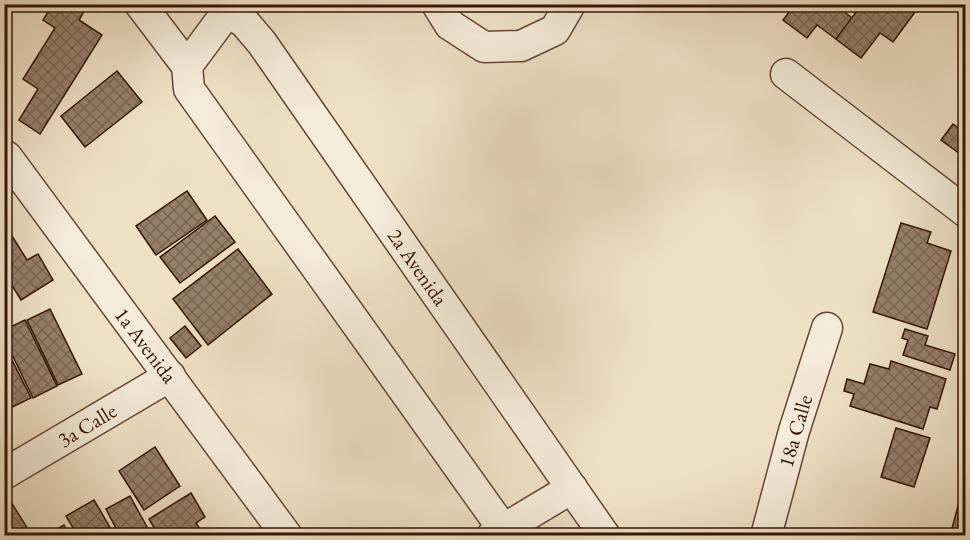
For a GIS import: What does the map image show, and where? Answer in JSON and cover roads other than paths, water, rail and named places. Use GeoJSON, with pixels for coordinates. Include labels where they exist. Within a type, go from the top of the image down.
{"type":"FeatureCollection","features":[{"type":"Feature","properties":{"kind":"street"},"geometry":{"type":"LineString","coordinates":[[140,4],[187,66],[189,88],[501,533],[572,488]]}},
{"type":"Feature","properties":{"kind":"street"},"geometry":{"type":"LineString","coordinates":[[258,4],[262,43]]}},
{"type":"Feature","properties":{"kind":"street"},"geometry":{"type":"LineString","coordinates":[[437,4],[450,25],[484,47],[521,46],[555,30],[570,4]]}},
{"type":"Feature","properties":{"kind":"street"},"geometry":{"type":"LineString","coordinates":[[187,66],[228,7]]}},
{"type":"Feature","properties":{"kind":"street","name":"2a Avenida"},"geometry":{"type":"LineString","coordinates":[[228,7],[262,43],[605,536]]}},
{"type":"Feature","properties":{"kind":"street"},"geometry":{"type":"LineString","coordinates":[[786,74],[966,212]]}},
{"type":"Feature","properties":{"kind":"street","name":"1a Avenida"},"geometry":{"type":"LineString","coordinates":[[4,155],[288,536]]}},
{"type":"Feature","properties":{"kind":"street","name":"18a Calle"},"geometry":{"type":"LineString","coordinates":[[766,536],[794,431],[827,328]]}},
{"type":"Feature","properties":{"kind":"street","name":"3a Calle"},"geometry":{"type":"LineString","coordinates":[[4,474],[170,376]]}}]}
